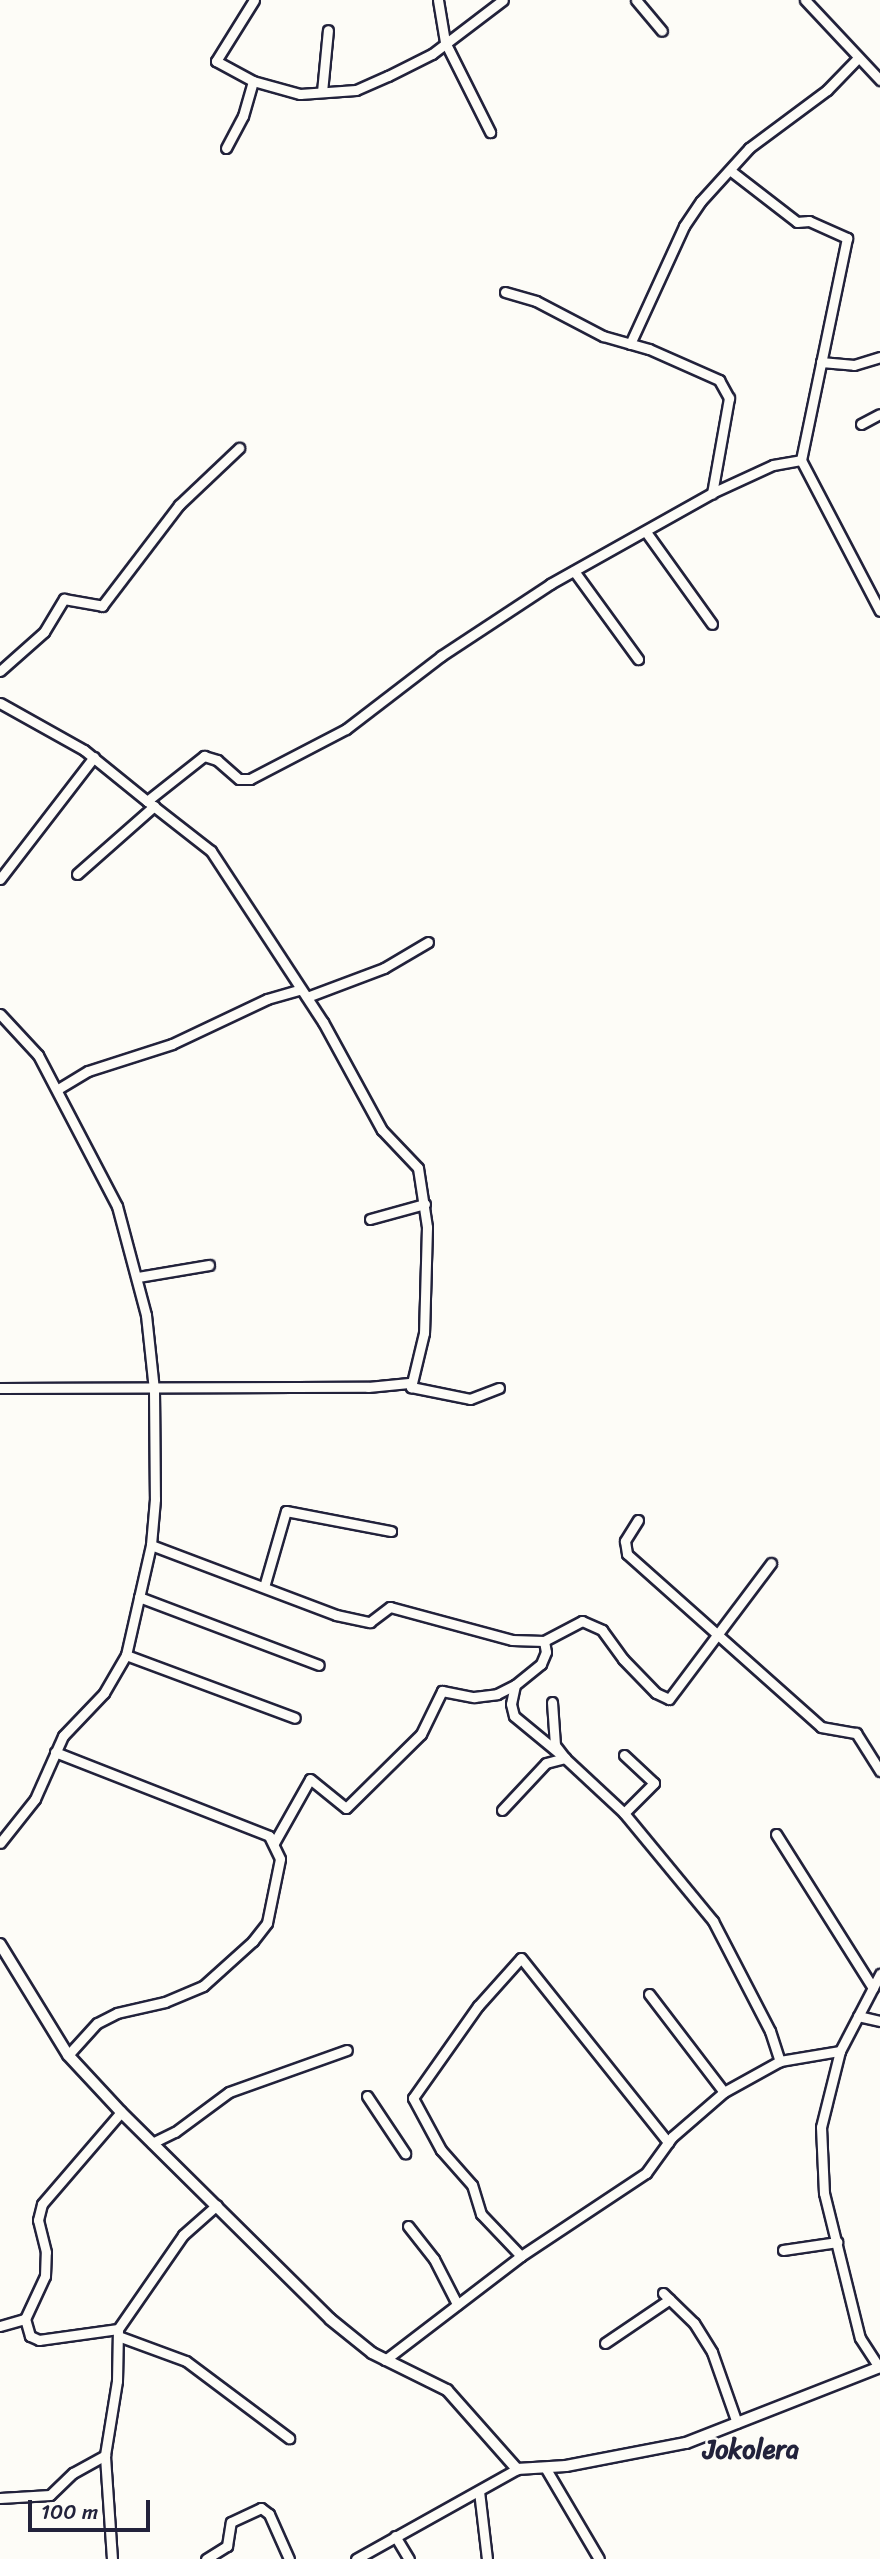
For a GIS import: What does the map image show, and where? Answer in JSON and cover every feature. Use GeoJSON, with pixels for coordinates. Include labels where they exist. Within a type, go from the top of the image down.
{"type":"FeatureCollection","features":[{"type":"Feature","properties":{"kind":"street"},"geometry":{"type":"LineString","coordinates":[[254,0],[216,59],[253,81],[300,94],[356,90],[432,54],[503,0]]}},
{"type":"Feature","properties":{"kind":"street"},"geometry":{"type":"LineString","coordinates":[[438,0],[445,42],[491,132]]}},
{"type":"Feature","properties":{"kind":"street"},"geometry":{"type":"LineString","coordinates":[[636,0],[662,31]]}},
{"type":"Feature","properties":{"kind":"street"},"geometry":{"type":"LineString","coordinates":[[805,0],[880,80]]}},
{"type":"Feature","properties":{"kind":"street"},"geometry":{"type":"LineString","coordinates":[[322,92],[328,30]]}},
{"type":"Feature","properties":{"kind":"street"},"geometry":{"type":"LineString","coordinates":[[630,344],[684,226],[749,148],[827,90],[858,58]]}},
{"type":"Feature","properties":{"kind":"street"},"geometry":{"type":"LineString","coordinates":[[226,148],[243,116],[253,81]]}},
{"type":"Feature","properties":{"kind":"street"},"geometry":{"type":"LineString","coordinates":[[731,171],[797,222],[809,221],[847,238],[801,460],[880,611]]}},
{"type":"Feature","properties":{"kind":"street"},"geometry":{"type":"LineString","coordinates":[[505,292],[719,380],[728,391],[712,493]]}},
{"type":"Feature","properties":{"kind":"street"},"geometry":{"type":"LineString","coordinates":[[821,362],[854,365],[880,357]]}},
{"type":"Feature","properties":{"kind":"street"},"geometry":{"type":"LineString","coordinates":[[862,424],[880,414]]}},
{"type":"Feature","properties":{"kind":"street"},"geometry":{"type":"LineString","coordinates":[[0,671],[44,632],[64,599],[102,606],[179,505],[239,448]]}},
{"type":"Feature","properties":{"kind":"street"},"geometry":{"type":"LineString","coordinates":[[77,874],[204,756],[217,761],[239,779],[250,779],[346,729],[441,656],[574,571],[712,493],[773,465],[801,460]]}},
{"type":"Feature","properties":{"kind":"street"},"geometry":{"type":"LineString","coordinates":[[646,532],[712,624]]}},
{"type":"Feature","properties":{"kind":"street"},"geometry":{"type":"LineString","coordinates":[[574,571],[638,659]]}},
{"type":"Feature","properties":{"kind":"street"},"geometry":{"type":"LineString","coordinates":[[0,703],[94,757],[211,851],[304,993],[382,1130],[414,1160],[425,1204],[424,1333],[409,1383]]}},
{"type":"Feature","properties":{"kind":"street"},"geometry":{"type":"LineString","coordinates":[[0,879],[94,757]]}},
{"type":"Feature","properties":{"kind":"street"},"geometry":{"type":"LineString","coordinates":[[58,1089],[88,1071],[172,1044],[267,999],[304,993],[384,968],[428,942]]}},
{"type":"Feature","properties":{"kind":"street"},"geometry":{"type":"LineString","coordinates":[[0,1014],[38,1055],[106,1180],[138,1277],[154,1390],[151,1545],[126,1656],[104,1693],[63,1735],[35,1799],[0,1843]]}},
{"type":"Feature","properties":{"kind":"street"},"geometry":{"type":"LineString","coordinates":[[370,1219],[425,1204]]}},
{"type":"Feature","properties":{"kind":"street"},"geometry":{"type":"LineString","coordinates":[[138,1277],[209,1265]]}},
{"type":"Feature","properties":{"kind":"street"},"geometry":{"type":"LineString","coordinates":[[0,1388],[368,1387],[409,1383]]}},
{"type":"Feature","properties":{"kind":"street"},"geometry":{"type":"LineString","coordinates":[[409,1383],[414,1389],[470,1399],[499,1388]]}},
{"type":"Feature","properties":{"kind":"street"},"geometry":{"type":"LineString","coordinates":[[264,1587],[286,1511],[391,1531]]}},
{"type":"Feature","properties":{"kind":"street"},"geometry":{"type":"LineString","coordinates":[[638,1520],[625,1541],[627,1554],[821,1727],[856,1733],[880,1771]]}},
{"type":"Feature","properties":{"kind":"street"},"geometry":{"type":"LineString","coordinates":[[151,1545],[336,1615],[370,1622],[390,1607],[512,1640],[544,1641],[555,1638],[573,1622],[593,1625],[656,1693],[669,1699],[771,1563]]}},
{"type":"Feature","properties":{"kind":"street"},"geometry":{"type":"LineString","coordinates":[[139,1597],[319,1665]]}},
{"type":"Feature","properties":{"kind":"street"},"geometry":{"type":"LineString","coordinates":[[274,1843],[310,1779],[346,1808],[421,1734],[442,1692],[474,1697],[497,1694],[515,1685],[541,1664],[546,1652],[544,1641]]}},
{"type":"Feature","properties":{"kind":"street"},"geometry":{"type":"LineString","coordinates":[[126,1656],[295,1718]]}},
{"type":"Feature","properties":{"kind":"street"},"geometry":{"type":"LineString","coordinates":[[515,1685],[511,1704],[514,1716],[565,1758],[624,1813],[713,1921],[770,2031],[780,2061]]}},
{"type":"Feature","properties":{"kind":"street"},"geometry":{"type":"LineString","coordinates":[[552,1702],[555,1745],[565,1758]]}},
{"type":"Feature","properties":{"kind":"street"},"geometry":{"type":"LineString","coordinates":[[55,1752],[269,1836],[274,1843],[279,1869],[263,1930],[203,1986],[165,2002],[117,2013],[97,2023],[68,2055]]}},
{"type":"Feature","properties":{"kind":"street"},"geometry":{"type":"LineString","coordinates":[[624,1755],[654,1783],[624,1813]]}},
{"type":"Feature","properties":{"kind":"street"},"geometry":{"type":"LineString","coordinates":[[502,1810],[546,1763],[565,1758]]}},
{"type":"Feature","properties":{"kind":"street"},"geometry":{"type":"LineString","coordinates":[[776,1834],[873,1988]]}},
{"type":"Feature","properties":{"kind":"street"},"geometry":{"type":"LineString","coordinates":[[0,1944],[68,2055],[121,2112],[330,2319],[385,2360],[447,2390],[517,2469]]}},
{"type":"Feature","properties":{"kind":"street"},"geometry":{"type":"LineString","coordinates":[[522,2256],[481,2214],[472,2185],[442,2150],[413,2098],[478,2006],[520,1958],[668,2142]]}},
{"type":"Feature","properties":{"kind":"street"},"geometry":{"type":"LineString","coordinates":[[356,2559],[517,2469],[546,2469],[652,2453],[880,2367],[860,2338],[824,2193],[821,2127],[840,2051],[880,1974]]}},
{"type":"Feature","properties":{"kind":"street"},"geometry":{"type":"LineString","coordinates":[[551,1991],[578,2042],[596,2060]]}},
{"type":"Feature","properties":{"kind":"street"},"geometry":{"type":"LineString","coordinates":[[649,1994],[724,2092]]}},
{"type":"Feature","properties":{"kind":"street"},"geometry":{"type":"LineString","coordinates":[[858,2016],[880,2021]]}},
{"type":"Feature","properties":{"kind":"street"},"geometry":{"type":"LineString","coordinates":[[152,2143],[175,2132],[229,2092],[347,2050]]}},
{"type":"Feature","properties":{"kind":"street"},"geometry":{"type":"LineString","coordinates":[[385,2360],[522,2256],[646,2173],[668,2142],[724,2092],[780,2061],[840,2051]]}},
{"type":"Feature","properties":{"kind":"street"},"geometry":{"type":"LineString","coordinates":[[367,2096],[405,2153]]}},
{"type":"Feature","properties":{"kind":"street"},"geometry":{"type":"LineString","coordinates":[[121,2112],[42,2204],[38,2220],[45,2276],[25,2319],[30,2336],[39,2340],[118,2332],[186,2361],[289,2438]]}},
{"type":"Feature","properties":{"kind":"street"},"geometry":{"type":"LineString","coordinates":[[112,2559],[105,2455],[117,2381],[118,2332],[183,2235],[217,2205]]}},
{"type":"Feature","properties":{"kind":"street"},"geometry":{"type":"LineString","coordinates":[[408,2226],[434,2259],[457,2304]]}},
{"type":"Feature","properties":{"kind":"street"},"geometry":{"type":"LineString","coordinates":[[783,2250],[837,2242]]}},
{"type":"Feature","properties":{"kind":"street"},"geometry":{"type":"LineString","coordinates":[[604,2343],[666,2296],[694,2323],[712,2352],[737,2423]]}},
{"type":"Feature","properties":{"kind":"street"},"geometry":{"type":"LineString","coordinates":[[0,2326],[25,2319]]}},
{"type":"Feature","properties":{"kind":"street"},"geometry":{"type":"LineString","coordinates":[[0,2497],[50,2495],[73,2473],[105,2455]]}},
{"type":"Feature","properties":{"kind":"street"},"geometry":{"type":"LineString","coordinates":[[546,2469],[599,2559]]}},
{"type":"Feature","properties":{"kind":"street"},"geometry":{"type":"LineString","coordinates":[[479,2491],[487,2559]]}},
{"type":"Feature","properties":{"kind":"street"},"geometry":{"type":"LineString","coordinates":[[206,2559],[227,2546],[231,2522],[261,2508],[269,2514],[289,2559]]}},
{"type":"Feature","properties":{"kind":"street"},"geometry":{"type":"LineString","coordinates":[[395,2536],[409,2559]]}},
{"type":"Feature","properties":{"kind":"district","name":"Jokolera"},"geometry":{"type":"Point","coordinates":[751,2450]}}]}
